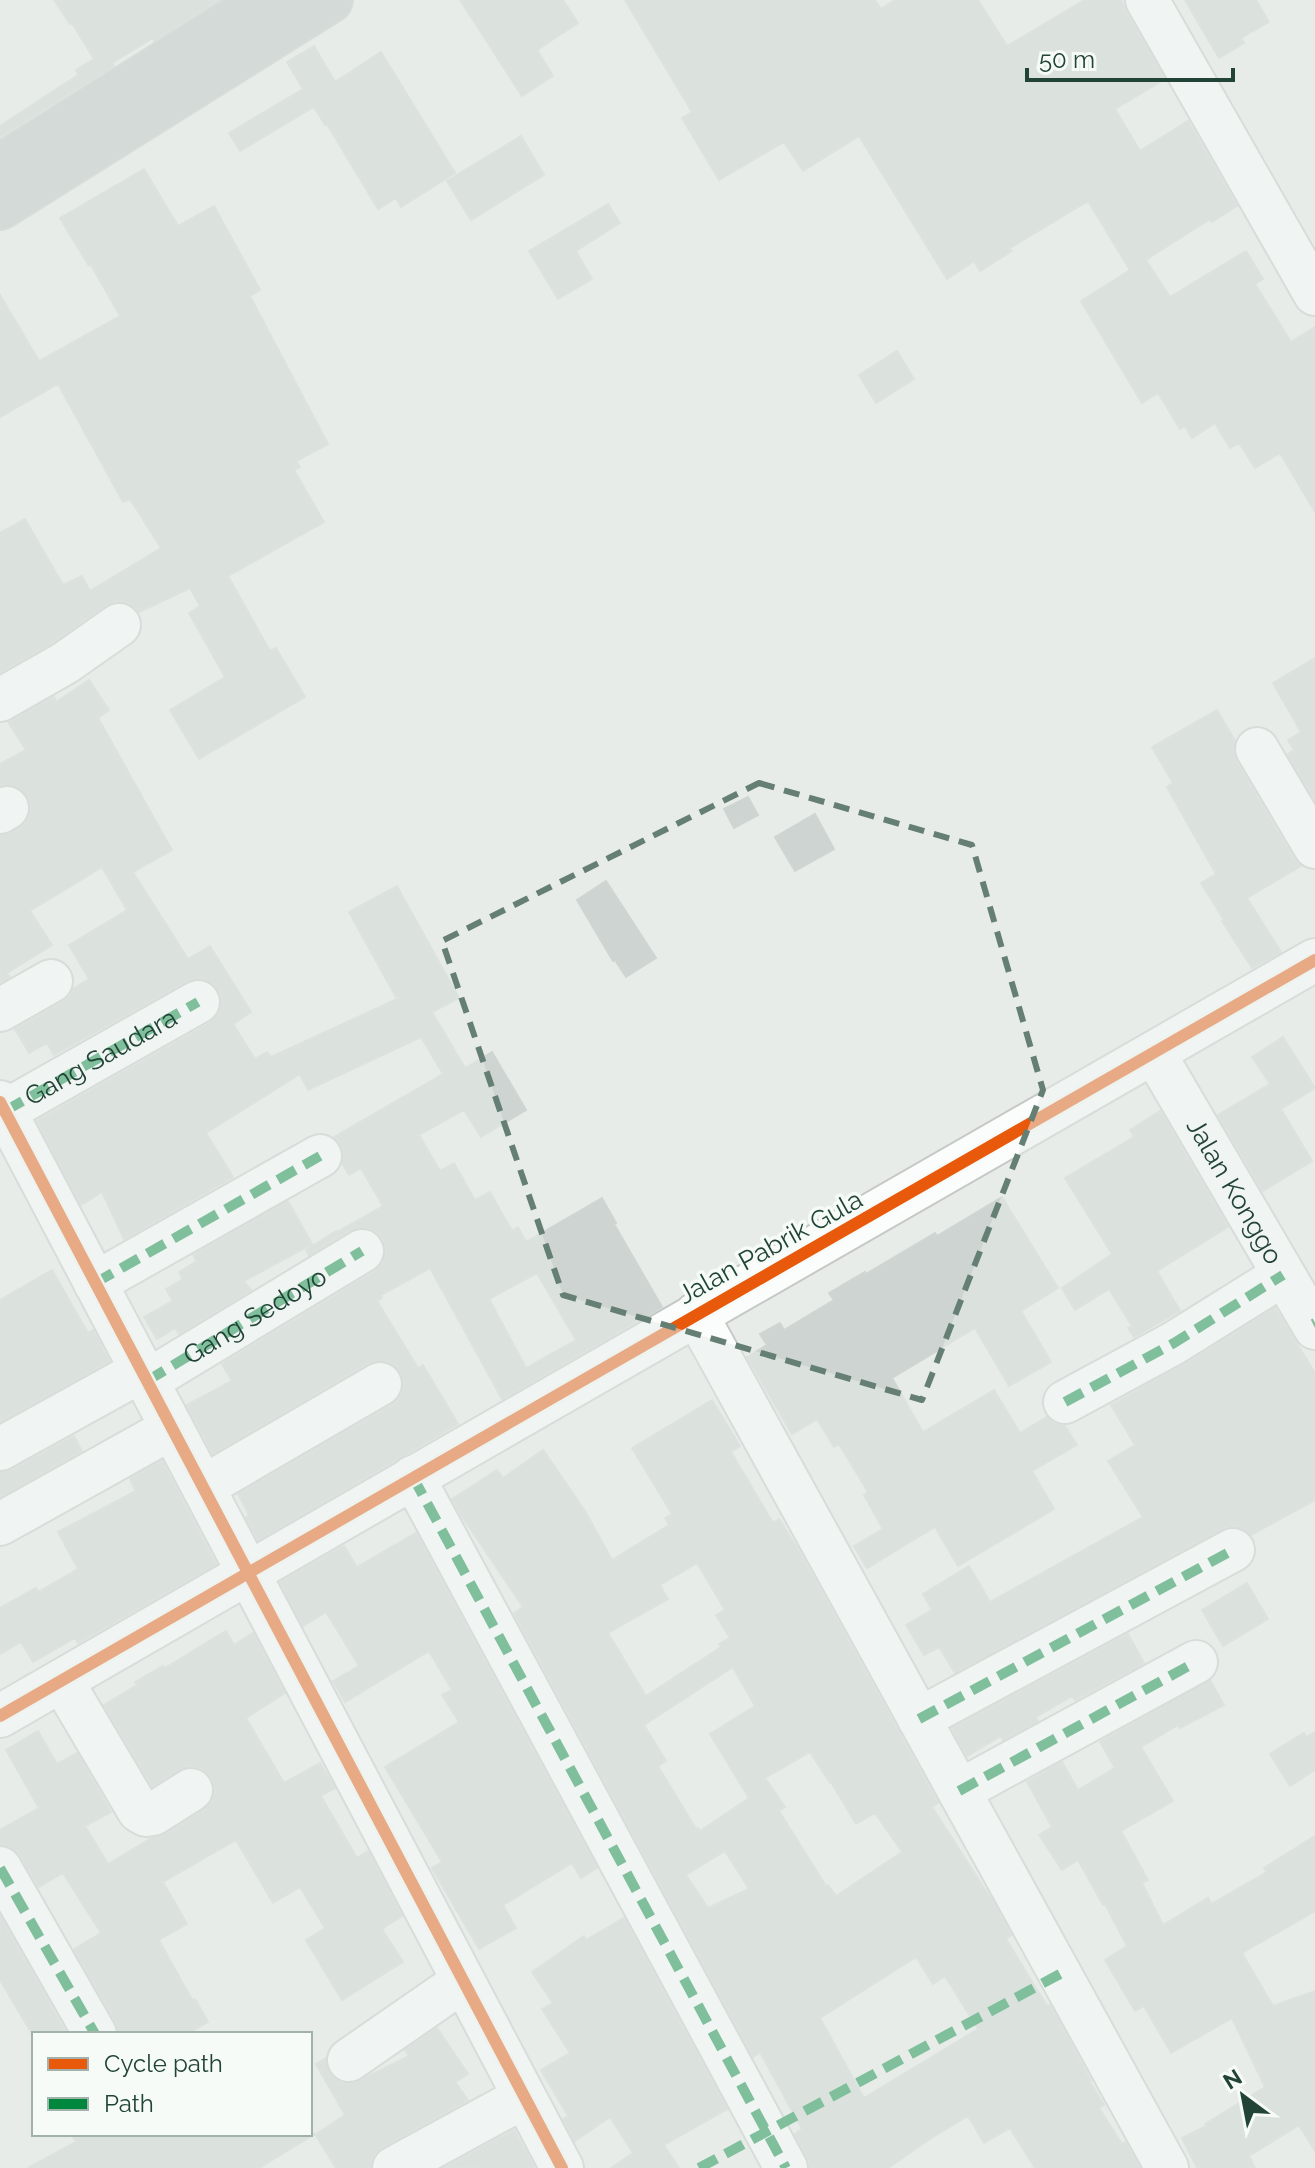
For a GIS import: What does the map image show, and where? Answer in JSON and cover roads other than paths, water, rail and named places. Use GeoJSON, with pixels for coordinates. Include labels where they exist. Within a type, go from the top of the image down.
{"type":"FeatureCollection","features":[{"type":"Feature","properties":{"kind":"highway"},"geometry":{"type":"LineString","coordinates":[[0,167],[266,0]]}},
{"type":"Feature","properties":{"kind":"highway"},"geometry":{"type":"LineString","coordinates":[[0,207],[330,0]]}},
{"type":"Feature","properties":{"kind":"street"},"geometry":{"type":"LineString","coordinates":[[1147,0],[1315,294]]}},
{"type":"Feature","properties":{"kind":"street"},"geometry":{"type":"LineString","coordinates":[[0,700],[65,663],[119,625]]}},
{"type":"Feature","properties":{"kind":"street"},"geometry":{"type":"LineString","coordinates":[[1257,749],[1315,847]]}},
{"type":"Feature","properties":{"kind":"street","name":"Jalan Pabrik Gula"},"geometry":{"type":"LineString","coordinates":[[0,1716],[1315,960]]}},
{"type":"Feature","properties":{"kind":"street"},"geometry":{"type":"LineString","coordinates":[[0,1010],[51,981]]}},
{"type":"Feature","properties":{"kind":"street","name":"Gang Saudara"},"geometry":{"type":"LineString","coordinates":[[2,1107],[198,1002]]}},
{"type":"Feature","properties":{"kind":"street","name":"Jalan Konggo"},"geometry":{"type":"LineString","coordinates":[[1154,1053],[1314,1325]]}},
{"type":"Feature","properties":{"kind":"street"},"geometry":{"type":"LineString","coordinates":[[2,1107],[562,2168]]}},
{"type":"Feature","properties":{"kind":"street"},"geometry":{"type":"LineString","coordinates":[[95,1283],[320,1156]]}},
{"type":"Feature","properties":{"kind":"street","name":"Gang Sedoyo"},"geometry":{"type":"LineString","coordinates":[[0,1449],[144,1376],[362,1251]]}},
{"type":"Feature","properties":{"kind":"street"},"geometry":{"type":"LineString","coordinates":[[1065,1402],[1174,1343],[1283,1275]]}},
{"type":"Feature","properties":{"kind":"street"},"geometry":{"type":"LineString","coordinates":[[696,1314],[1167,2168]]}},
{"type":"Feature","properties":{"kind":"street"},"geometry":{"type":"LineString","coordinates":[[203,1487],[380,1384]]}},
{"type":"Feature","properties":{"kind":"street"},"geometry":{"type":"LineString","coordinates":[[0,1524],[172,1428]]}},
{"type":"Feature","properties":{"kind":"street"},"geometry":{"type":"LineString","coordinates":[[413,1477],[786,2168]]}},
{"type":"Feature","properties":{"kind":"street"},"geometry":{"type":"LineString","coordinates":[[919,1719],[1233,1550]]}},
{"type":"Feature","properties":{"kind":"street"},"geometry":{"type":"LineString","coordinates":[[959,1791],[1196,1662]]}},
{"type":"Feature","properties":{"kind":"street"},"geometry":{"type":"LineString","coordinates":[[62,1681],[139,1811],[146,1815],[153,1814],[191,1790]]}},
{"type":"Feature","properties":{"kind":"street"},"geometry":{"type":"LineString","coordinates":[[0,1868],[94,2032]]}},
{"type":"Feature","properties":{"kind":"street"},"geometry":{"type":"LineString","coordinates":[[349,2060],[463,1981]]}},
{"type":"Feature","properties":{"kind":"street"},"geometry":{"type":"LineString","coordinates":[[394,2168],[524,2097]]}}]}
